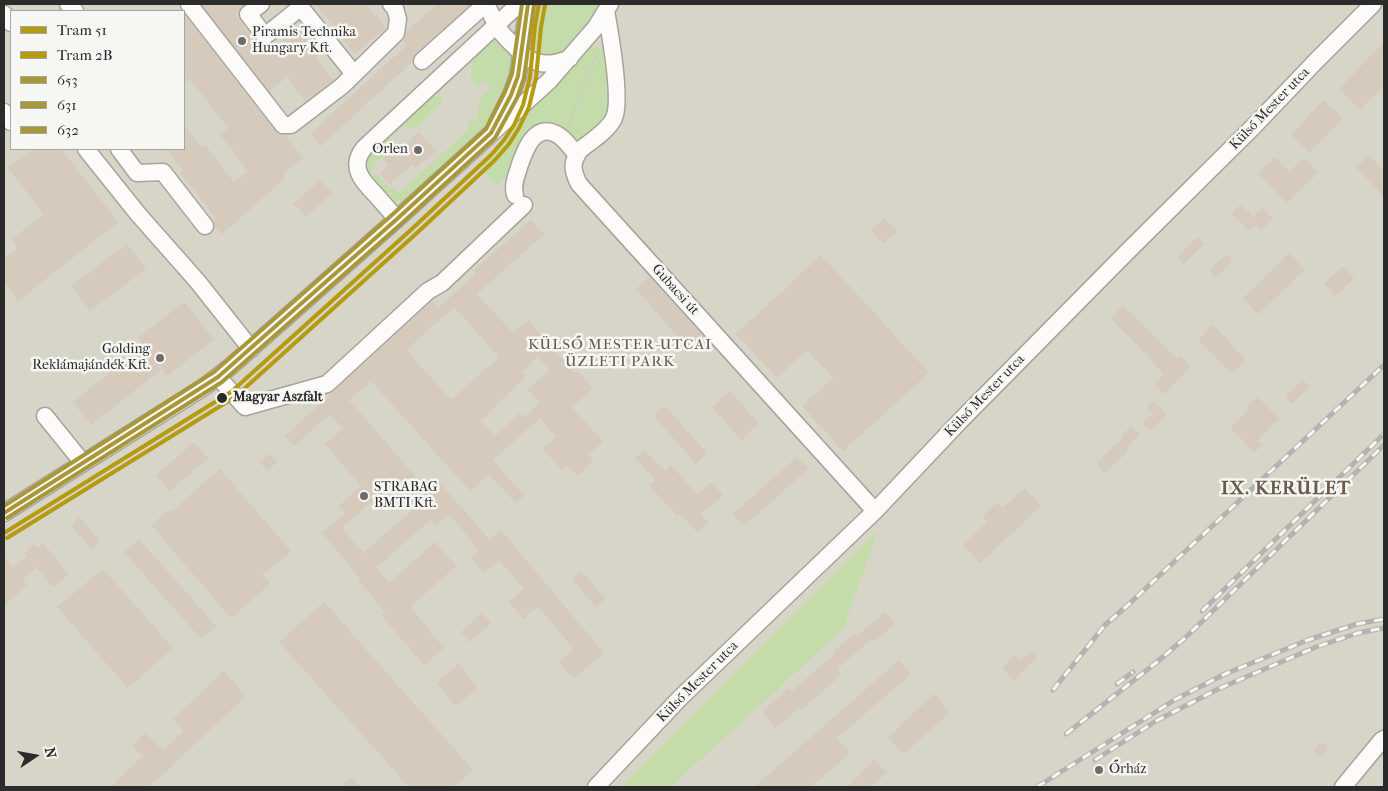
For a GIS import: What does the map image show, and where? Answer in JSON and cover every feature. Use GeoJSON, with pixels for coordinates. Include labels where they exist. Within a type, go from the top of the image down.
{"type":"FeatureCollection","features":[{"type":"Feature","properties":{"kind":"street"},"geometry":{"type":"LineString","coordinates":[[189,4],[283,125],[291,124],[342,86],[396,33],[398,20],[395,8],[391,4]]}},
{"type":"Feature","properties":{"kind":"street"},"geometry":{"type":"LineString","coordinates":[[261,4],[248,14],[265,36],[300,6],[354,74]]}},
{"type":"Feature","properties":{"kind":"street"},"geometry":{"type":"LineString","coordinates":[[422,61],[487,4],[499,30],[522,54],[532,62],[544,64],[559,63],[599,43],[608,7]]}},
{"type":"Feature","properties":{"kind":"street"},"geometry":{"type":"LineString","coordinates":[[397,219],[363,181],[357,163],[359,154],[519,4]]}},
{"type":"Feature","properties":{"kind":"street"},"geometry":{"type":"LineString","coordinates":[[491,133],[512,95],[518,76],[528,4]]}},
{"type":"Feature","properties":{"kind":"street","name":"Külső Mester utca"},"geometry":{"type":"LineString","coordinates":[[596,787],[680,698],[875,511],[960,421],[1128,251],[1256,126],[1316,61],[1373,4]]}},
{"type":"Feature","properties":{"kind":"street"},"geometry":{"type":"LineString","coordinates":[[218,377],[244,407],[328,384],[428,291],[442,283],[520,200],[513,185],[524,152],[534,137],[546,131],[553,132],[572,149],[580,150],[608,127],[616,110],[617,100],[599,43],[596,27],[608,7]]}},
{"type":"Feature","properties":{"kind":"street"},"geometry":{"type":"LineString","coordinates":[[4,513],[218,377],[397,219],[549,81],[570,58]]}},
{"type":"Feature","properties":{"kind":"street","name":"Gubacsi út"},"geometry":{"type":"LineString","coordinates":[[572,149],[573,168],[579,184],[875,511]]}},
{"type":"Feature","properties":{"kind":"street"},"geometry":{"type":"LineString","coordinates":[[87,150],[138,214],[198,282],[251,349]]}},
{"type":"Feature","properties":{"kind":"street"},"geometry":{"type":"LineString","coordinates":[[120,150],[137,173],[164,172],[205,226]]}},
{"type":"Feature","properties":{"kind":"street"},"geometry":{"type":"LineString","coordinates":[[45,416],[83,463]]}},
{"type":"Feature","properties":{"kind":"street"},"geometry":{"type":"LineString","coordinates":[[1343,787],[1384,739]]}},
{"type":"Feature","properties":{"kind":"path"},"geometry":{"type":"LineString","coordinates":[[572,149],[570,124],[598,52],[599,43]]}},
{"type":"Feature","properties":{"kind":"shaded area"},"geometry":{"type":"Polygon","coordinates":[[[4,4],[1384,4],[1384,787],[673,787],[878,531],[621,787],[4,787],[4,4]]]}},
{"type":"Feature","properties":{"kind":"green space"},"geometry":{"type":"Polygon","coordinates":[[[542,4],[602,4],[593,20],[568,50],[554,58],[536,54],[537,26],[542,4]]]}},
{"type":"Feature","properties":{"kind":"green space"},"geometry":{"type":"Polygon","coordinates":[[[490,41],[503,44],[513,56],[515,67],[490,122],[484,130],[407,200],[390,200],[371,179],[376,174],[390,189],[392,187],[399,193],[467,131],[469,119],[477,119],[479,100],[491,87],[484,80],[477,86],[472,80],[473,62],[481,49],[490,41]]]}},
{"type":"Feature","properties":{"kind":"green space"},"geometry":{"type":"Polygon","coordinates":[[[596,46],[605,50],[610,88],[607,116],[602,123],[574,146],[554,128],[497,185],[481,168],[505,142],[526,107],[585,49],[596,46]]]}},
{"type":"Feature","properties":{"kind":"green space"},"geometry":{"type":"Polygon","coordinates":[[[432,96],[441,97],[443,102],[418,127],[410,129],[405,125],[404,121],[432,96]]]}},
{"type":"Feature","properties":{"kind":"green space"},"geometry":{"type":"Polygon","coordinates":[[[386,138],[390,138],[397,144],[373,165],[375,168],[371,172],[367,173],[365,171],[365,158],[386,138]]]}},
{"type":"Feature","properties":{"kind":"green space"},"geometry":{"type":"Polygon","coordinates":[[[878,530],[843,629],[678,780],[673,787],[621,787],[878,530]]]}},
{"type":"Feature","properties":{"kind":"building"},"geometry":{"type":"Polygon","coordinates":[[[201,4],[245,4],[235,14],[266,54],[300,27],[321,53],[315,58],[333,80],[305,101],[287,77],[269,91],[201,4]]]}},
{"type":"Feature","properties":{"kind":"building"},"geometry":{"type":"Polygon","coordinates":[[[316,4],[366,4],[386,28],[355,54],[316,4]]]}},
{"type":"Feature","properties":{"kind":"building"},"geometry":{"type":"Polygon","coordinates":[[[437,4],[471,4],[415,54],[412,62],[321,146],[310,134],[407,45],[403,40],[406,32],[437,4]]]}},
{"type":"Feature","properties":{"kind":"building"},"geometry":{"type":"Polygon","coordinates":[[[185,15],[275,131],[285,135],[303,158],[283,173],[286,177],[221,235],[213,220],[216,218],[180,172],[183,170],[167,150],[185,150],[185,126],[202,148],[205,145],[234,182],[248,171],[220,135],[228,128],[190,79],[185,83],[185,15]]]}},
{"type":"Feature","properties":{"kind":"building"},"geometry":{"type":"Polygon","coordinates":[[[1384,42],[1384,85],[1361,110],[1339,89],[1384,42]]]}},
{"type":"Feature","properties":{"kind":"building"},"geometry":{"type":"Polygon","coordinates":[[[1324,100],[1343,118],[1309,153],[1291,135],[1324,100]]]}},
{"type":"Feature","properties":{"kind":"building"},"geometry":{"type":"Polygon","coordinates":[[[419,132],[436,151],[416,168],[413,164],[390,184],[380,173],[389,165],[383,159],[398,145],[401,149],[419,132]]]}},
{"type":"Feature","properties":{"kind":"building"},"geometry":{"type":"Polygon","coordinates":[[[32,150],[62,150],[118,222],[18,301],[4,282],[4,259],[18,248],[12,239],[44,214],[8,168],[32,150]]]}},
{"type":"Feature","properties":{"kind":"building"},"geometry":{"type":"Polygon","coordinates":[[[1369,155],[1384,172],[1384,197],[1356,167],[1369,155]]]}},
{"type":"Feature","properties":{"kind":"building"},"geometry":{"type":"Polygon","coordinates":[[[1275,157],[1289,172],[1304,158],[1318,173],[1286,203],[1258,173],[1275,157]]]}},
{"type":"Feature","properties":{"kind":"building"},"geometry":{"type":"Polygon","coordinates":[[[320,180],[332,193],[306,217],[293,204],[320,180]]]}},
{"type":"Feature","properties":{"kind":"building"},"geometry":{"type":"Polygon","coordinates":[[[1240,205],[1253,217],[1263,208],[1273,218],[1261,230],[1255,224],[1248,231],[1232,214],[1240,205]]]}},
{"type":"Feature","properties":{"kind":"building"},"geometry":{"type":"Polygon","coordinates":[[[884,218],[897,231],[883,243],[871,230],[884,218]]]}},
{"type":"Feature","properties":{"kind":"building"},"geometry":{"type":"Polygon","coordinates":[[[531,220],[544,234],[477,294],[513,333],[528,320],[575,373],[577,371],[593,389],[572,407],[603,442],[588,455],[594,461],[578,475],[568,465],[562,470],[543,449],[556,437],[540,418],[493,460],[524,496],[516,503],[489,474],[470,491],[371,381],[349,400],[426,489],[437,480],[490,540],[501,530],[604,653],[574,679],[559,662],[574,649],[538,606],[523,619],[509,602],[524,589],[499,560],[484,573],[470,557],[479,550],[449,514],[435,526],[430,520],[376,568],[389,583],[435,542],[456,566],[410,607],[444,648],[424,665],[381,615],[385,612],[358,579],[360,578],[322,533],[345,513],[339,506],[361,486],[325,444],[343,429],[330,414],[294,446],[285,436],[432,301],[438,308],[475,274],[473,271],[531,220]],[[454,307],[406,350],[451,400],[499,357],[454,307]],[[538,357],[522,372],[526,377],[481,421],[495,436],[520,413],[524,418],[540,403],[528,390],[550,370],[538,357]],[[399,478],[342,528],[363,553],[417,506],[409,495],[412,493],[399,478]]]}},
{"type":"Feature","properties":{"kind":"building"},"geometry":{"type":"Polygon","coordinates":[[[1198,237],[1204,244],[1184,264],[1177,257],[1198,237]]]}},
{"type":"Feature","properties":{"kind":"building"},"geometry":{"type":"Polygon","coordinates":[[[127,244],[146,269],[90,311],[71,286],[127,244]]]}},
{"type":"Feature","properties":{"kind":"building"},"geometry":{"type":"Polygon","coordinates":[[[1290,253],[1305,270],[1258,314],[1243,298],[1290,253]]]}},
{"type":"Feature","properties":{"kind":"building"},"geometry":{"type":"Polygon","coordinates":[[[1227,254],[1233,261],[1215,278],[1209,271],[1227,254]]]}},
{"type":"Feature","properties":{"kind":"building"},"geometry":{"type":"Polygon","coordinates":[[[821,255],[929,373],[843,451],[802,406],[833,378],[807,350],[777,378],[736,334],[821,255]]]}},
{"type":"Feature","properties":{"kind":"building"},"geometry":{"type":"Polygon","coordinates":[[[1343,266],[1354,278],[1335,296],[1324,284],[1343,266]]]}},
{"type":"Feature","properties":{"kind":"building"},"geometry":{"type":"Polygon","coordinates":[[[649,277],[704,337],[690,350],[636,289],[649,277]]]}},
{"type":"Feature","properties":{"kind":"building","name":"Golding Reklámajándék Kft."},"geometry":{"type":"Polygon","coordinates":[[[184,302],[214,339],[167,376],[162,369],[91,425],[73,402],[144,346],[138,338],[184,302]]]}},
{"type":"Feature","properties":{"kind":"building"},"geometry":{"type":"Polygon","coordinates":[[[1123,305],[1177,359],[1180,356],[1191,366],[1165,394],[1154,384],[1164,373],[1110,318],[1123,305]]]}},
{"type":"Feature","properties":{"kind":"building"},"geometry":{"type":"Polygon","coordinates":[[[1213,325],[1246,360],[1232,374],[1198,339],[1213,325]]]}},
{"type":"Feature","properties":{"kind":"building"},"geometry":{"type":"Polygon","coordinates":[[[1303,380],[1309,387],[1292,404],[1285,397],[1303,380]]]}},
{"type":"Feature","properties":{"kind":"building"},"geometry":{"type":"Polygon","coordinates":[[[730,391],[759,424],[742,440],[712,407],[730,391]]]}},
{"type":"Feature","properties":{"kind":"building"},"geometry":{"type":"Polygon","coordinates":[[[1258,397],[1279,419],[1257,440],[1262,445],[1254,453],[1230,428],[1248,410],[1246,408],[1258,397]]]}},
{"type":"Feature","properties":{"kind":"building"},"geometry":{"type":"Polygon","coordinates":[[[1153,400],[1167,415],[1150,430],[1143,423],[1153,414],[1146,407],[1153,400]]]}},
{"type":"Feature","properties":{"kind":"building"},"geometry":{"type":"Polygon","coordinates":[[[665,406],[707,453],[696,464],[654,416],[665,406]]]}},
{"type":"Feature","properties":{"kind":"building"},"geometry":{"type":"Polygon","coordinates":[[[1131,426],[1140,435],[1126,449],[1128,451],[1105,473],[1096,463],[1123,438],[1121,436],[1131,426]]]}},
{"type":"Feature","properties":{"kind":"building"},"geometry":{"type":"Polygon","coordinates":[[[194,442],[208,458],[170,491],[156,475],[194,442]]]}},
{"type":"Feature","properties":{"kind":"building"},"geometry":{"type":"Polygon","coordinates":[[[645,450],[664,471],[671,465],[697,495],[711,482],[723,495],[701,514],[709,523],[698,533],[680,513],[677,516],[649,485],[655,480],[635,458],[645,450]]]}},
{"type":"Feature","properties":{"kind":"building"},"geometry":{"type":"Polygon","coordinates":[[[270,454],[277,462],[267,471],[260,462],[270,454]]]}},
{"type":"Feature","properties":{"kind":"building"},"geometry":{"type":"Polygon","coordinates":[[[797,457],[808,469],[744,526],[733,514],[797,457]]]}},
{"type":"Feature","properties":{"kind":"building"},"geometry":{"type":"Polygon","coordinates":[[[220,469],[291,551],[263,575],[270,584],[231,618],[151,525],[169,510],[171,512],[220,469]]]}},
{"type":"Feature","properties":{"kind":"building"},"geometry":{"type":"Polygon","coordinates":[[[1024,488],[1041,506],[980,563],[963,545],[987,522],[982,517],[997,502],[1003,508],[1024,488]]]}},
{"type":"Feature","properties":{"kind":"building"},"geometry":{"type":"Polygon","coordinates":[[[79,517],[100,541],[91,549],[71,525],[79,517]]]}},
{"type":"Feature","properties":{"kind":"building"},"geometry":{"type":"Polygon","coordinates":[[[139,539],[216,626],[201,639],[124,552],[139,539]]]}},
{"type":"Feature","properties":{"kind":"building"},"geometry":{"type":"Polygon","coordinates":[[[43,543],[69,574],[53,587],[36,567],[22,580],[27,585],[4,606],[4,558],[13,568],[27,556],[24,553],[33,544],[37,548],[43,543]]]}},
{"type":"Feature","properties":{"kind":"building"},"geometry":{"type":"Polygon","coordinates":[[[103,569],[173,648],[128,688],[57,607],[103,569]]]}},
{"type":"Feature","properties":{"kind":"building"},"geometry":{"type":"Polygon","coordinates":[[[581,571],[605,598],[596,607],[572,579],[581,571]]]}},
{"type":"Feature","properties":{"kind":"building"},"geometry":{"type":"Polygon","coordinates":[[[324,602],[473,770],[453,787],[409,787],[279,642],[324,602]]]}},
{"type":"Feature","properties":{"kind":"building"},"geometry":{"type":"Polygon","coordinates":[[[885,612],[895,624],[874,642],[872,639],[837,669],[842,674],[800,711],[798,709],[776,728],[762,712],[789,688],[792,691],[835,654],[833,652],[854,634],[856,637],[885,612]]]}},
{"type":"Feature","properties":{"kind":"building"},"geometry":{"type":"Polygon","coordinates":[[[482,613],[491,623],[469,642],[461,632],[482,613]]]}},
{"type":"Feature","properties":{"kind":"building"},"geometry":{"type":"Polygon","coordinates":[[[1032,650],[1038,657],[1014,681],[1002,668],[1014,655],[1020,661],[1032,650]]]}},
{"type":"Feature","properties":{"kind":"building"},"geometry":{"type":"Polygon","coordinates":[[[899,660],[911,674],[837,738],[850,753],[811,787],[754,787],[899,660]]]}},
{"type":"Feature","properties":{"kind":"building"},"geometry":{"type":"Polygon","coordinates":[[[458,664],[478,688],[456,706],[437,683],[458,664]]]}},
{"type":"Feature","properties":{"kind":"building"},"geometry":{"type":"Polygon","coordinates":[[[224,671],[246,696],[149,787],[110,787],[143,756],[132,746],[146,733],[163,751],[184,731],[173,719],[224,671]]]}},
{"type":"Feature","properties":{"kind":"building"},"geometry":{"type":"Polygon","coordinates":[[[934,694],[950,712],[904,754],[888,737],[934,694]]]}},
{"type":"Feature","properties":{"kind":"building"},"geometry":{"type":"Polygon","coordinates":[[[1322,742],[1328,749],[1320,757],[1314,750],[1322,742]]]}},
{"type":"Feature","properties":{"kind":"building"},"geometry":{"type":"Polygon","coordinates":[[[874,760],[887,772],[871,787],[846,787],[874,760]]]}},
{"type":"Feature","properties":{"kind":"building"},"geometry":{"type":"Polygon","coordinates":[[[352,777],[362,787],[341,787],[352,777]]]}},
{"type":"Feature","properties":{"kind":"railway"},"geometry":{"type":"LineString","coordinates":[[1053,690],[1105,625],[1384,365]]}},
{"type":"Feature","properties":{"kind":"railway"},"geometry":{"type":"LineString","coordinates":[[1202,611],[1384,434]]}},
{"type":"Feature","properties":{"kind":"railway"},"geometry":{"type":"LineString","coordinates":[[1066,734],[1185,638],[1384,445]]}},
{"type":"Feature","properties":{"kind":"railway"},"geometry":{"type":"LineString","coordinates":[[1037,787],[1176,699],[1225,674],[1308,640],[1357,624],[1384,619]]}},
{"type":"Feature","properties":{"kind":"railway"},"geometry":{"type":"LineString","coordinates":[[1095,760],[1156,721],[1218,689],[1316,647],[1358,633],[1384,628]]}},
{"type":"Feature","properties":{"kind":"railway"},"geometry":{"type":"LineString","coordinates":[[1117,684],[1133,672]]}},
{"type":"Feature","properties":{"kind":"tram line","name":"51"},"geometry":{"type":"LineString","coordinates":[[4,533],[231,392],[491,155],[514,125],[523,105],[530,77],[539,4]]}},
{"type":"Feature","properties":{"kind":"tram line","name":"2B"},"geometry":{"type":"LineString","coordinates":[[7,538],[235,397],[495,160],[509,144],[529,107],[536,78],[545,5]]}},
{"type":"Feature","properties":{"kind":"transit line","name":"632"},"geometry":{"type":"LineString","coordinates":[[4,506],[214,372],[486,129],[512,74],[522,4]]}},
{"type":"Feature","properties":{"kind":"transit line","name":"653"},"geometry":{"type":"LineString","coordinates":[[4,513],[218,377],[491,133],[511,95],[518,76],[528,4]]}},
{"type":"Feature","properties":{"kind":"transit line","name":"631"},"geometry":{"type":"LineString","coordinates":[[7,518],[222,382],[495,138],[517,98],[524,78],[534,5]]}},
{"type":"Feature","properties":{"kind":"place","name":"Piramis Technika Hungary Kft."},"geometry":{"type":"Point","coordinates":[242,41]}},
{"type":"Feature","properties":{"kind":"place","name":"Orlen"},"geometry":{"type":"Point","coordinates":[418,150]}},
{"type":"Feature","properties":{"kind":"place","name":"Golding Reklámajándék Kft."},"geometry":{"type":"Point","coordinates":[160,358]}},
{"type":"Feature","properties":{"kind":"place","name":"Magyar Aszfalt"},"geometry":{"type":"Point","coordinates":[222,398]}},
{"type":"Feature","properties":{"kind":"place","name":"STRABAG BMTI Kft."},"geometry":{"type":"Point","coordinates":[364,496]}},
{"type":"Feature","properties":{"kind":"place","name":"Őrház"},"geometry":{"type":"Point","coordinates":[1099,770]}},
{"type":"Feature","properties":{"kind":"district","name":"KÜLSŐ MESTER-UTCAI ÜZLETI PARK"},"geometry":{"type":"Point","coordinates":[620,354]}},
{"type":"Feature","properties":{"kind":"district","name":"IX. KERÜLET"},"geometry":{"type":"Point","coordinates":[1286,489]}}]}
